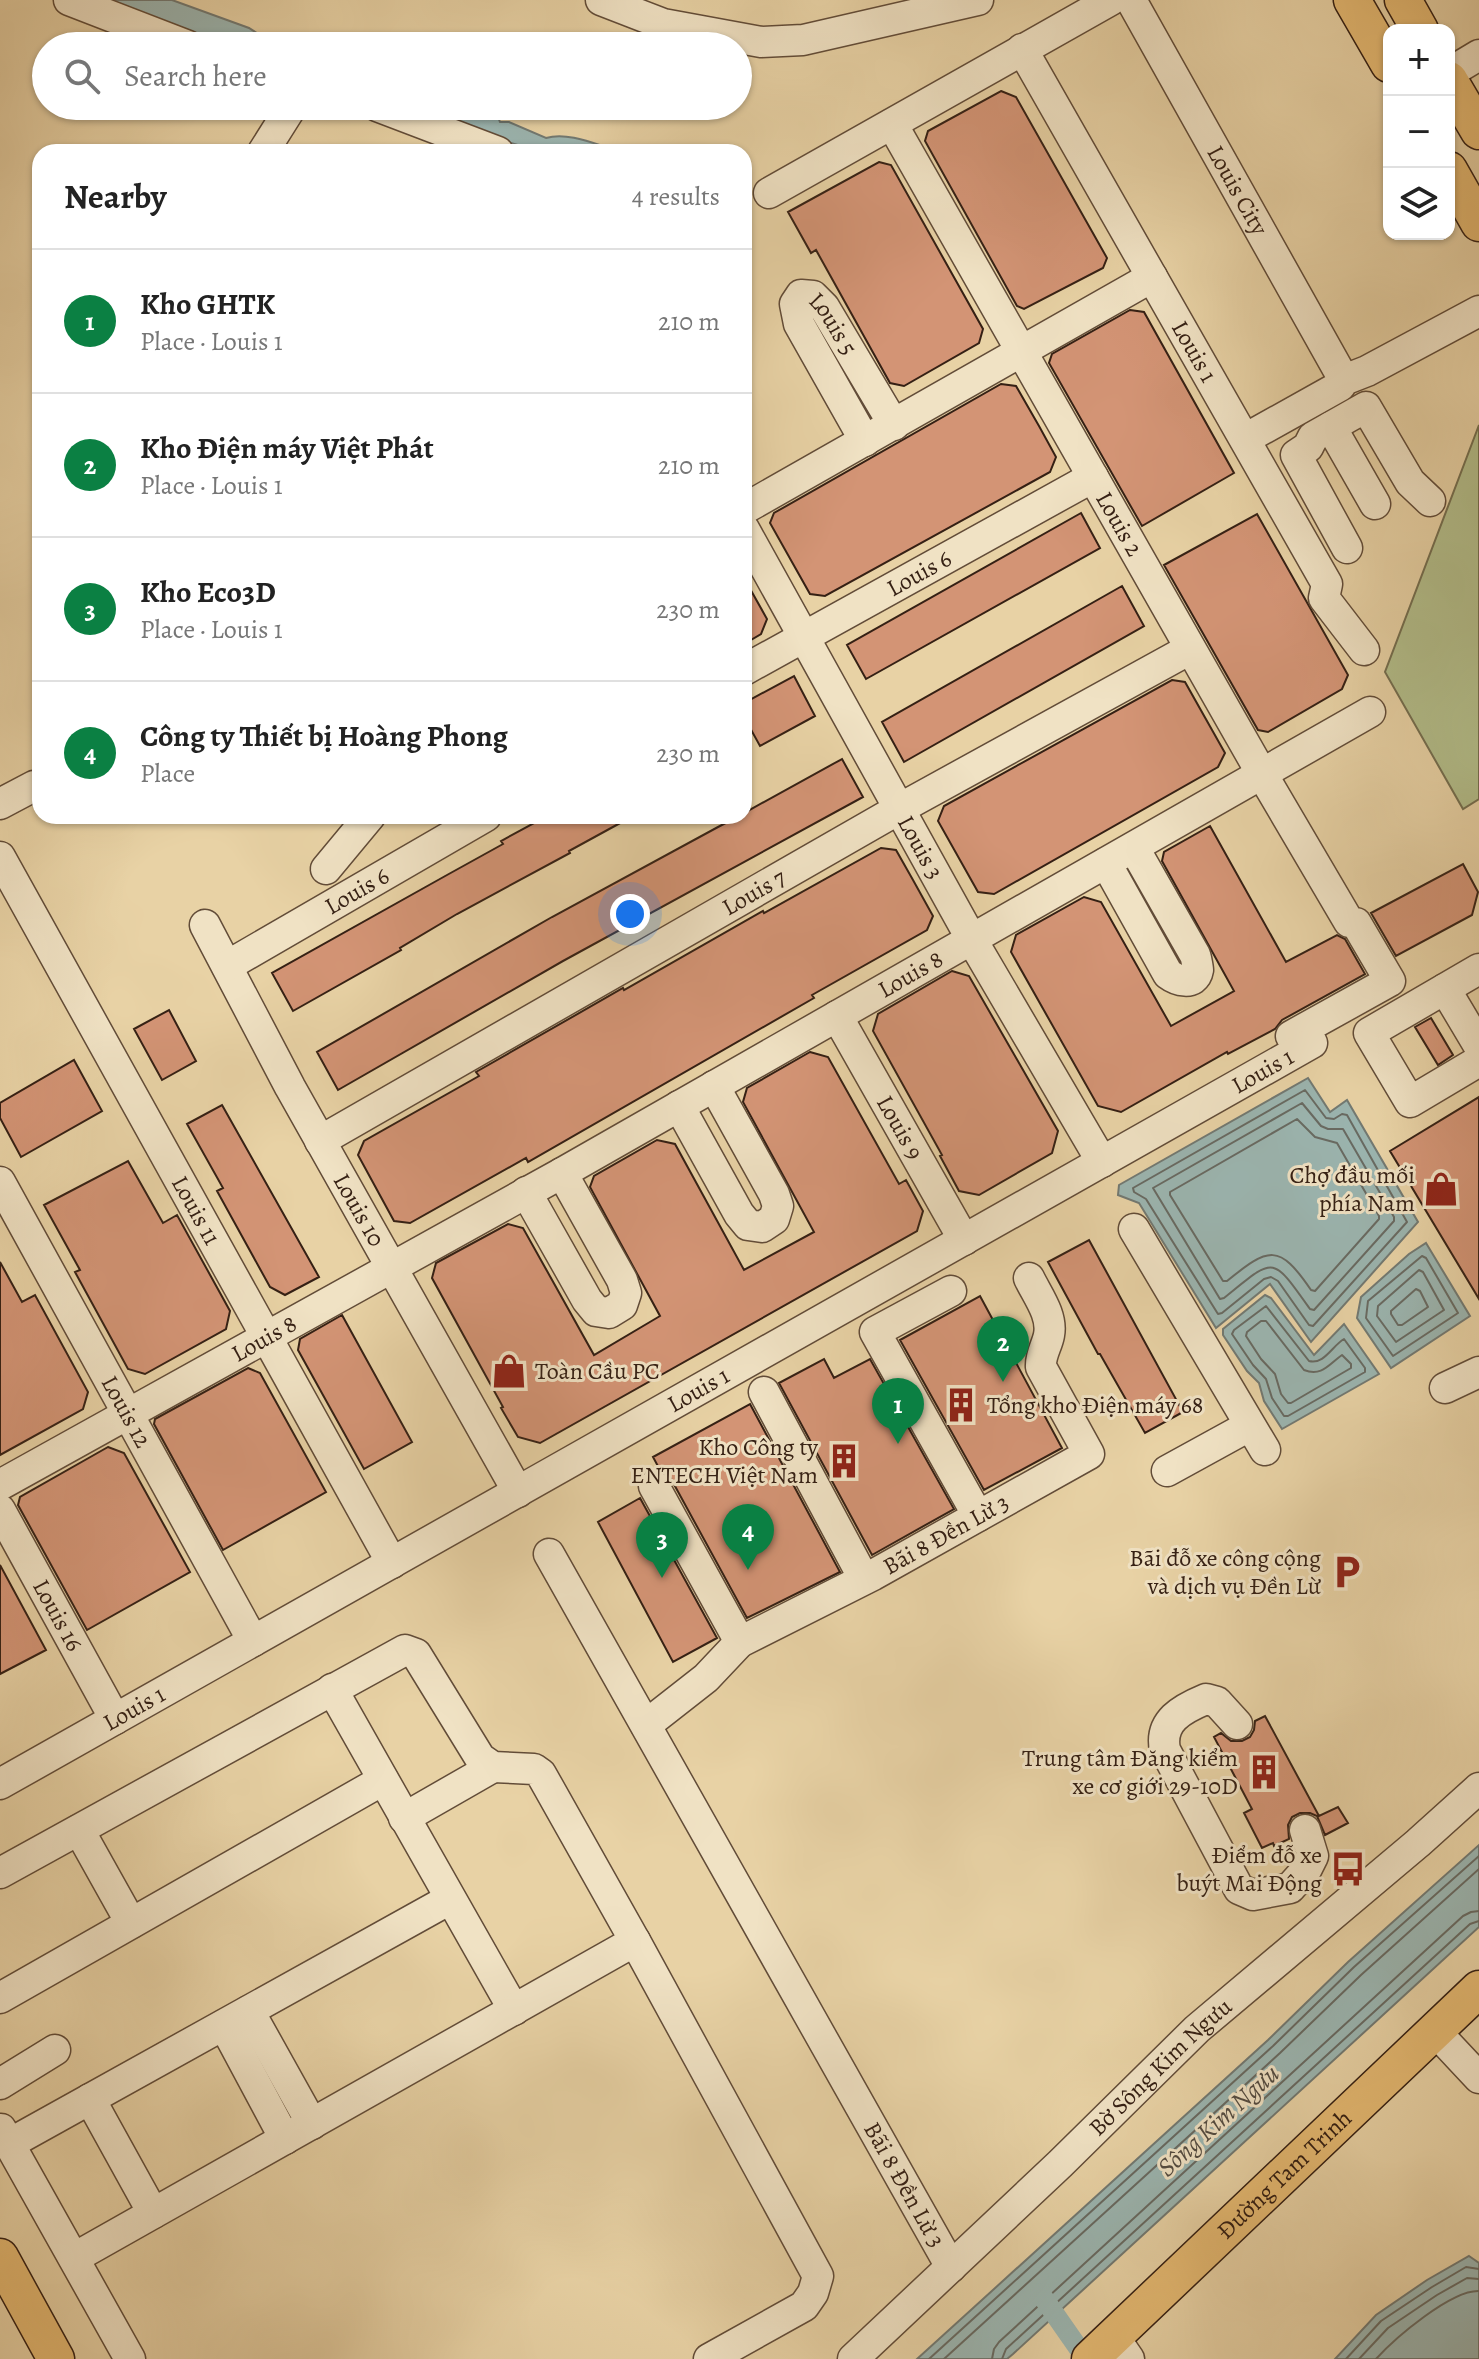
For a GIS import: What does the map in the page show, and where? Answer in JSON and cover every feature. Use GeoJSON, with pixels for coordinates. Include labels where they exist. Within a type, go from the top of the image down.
{"type":"FeatureCollection","features":[{"type":"Feature","properties":{"kind":"main road"},"geometry":{"type":"LineString","coordinates":[[1352,0],[1383,54]]}},
{"type":"Feature","properties":{"kind":"main road"},"geometry":{"type":"LineString","coordinates":[[1403,0],[1417,24]]}},
{"type":"Feature","properties":{"kind":"main road"},"geometry":{"type":"LineString","coordinates":[[1455,90],[1479,131]]}},
{"type":"Feature","properties":{"kind":"main road"},"geometry":{"type":"LineString","coordinates":[[1455,181],[1479,223]]}},
{"type":"Feature","properties":{"kind":"main road","name":"Đường Tam Trinh"},"geometry":{"type":"LineString","coordinates":[[1110,2350],[1479,1989]]}},
{"type":"Feature","properties":{"kind":"main road"},"geometry":{"type":"LineString","coordinates":[[0,2257],[56,2359]]}},
{"type":"Feature","properties":{"kind":"street"},"geometry":{"type":"LineString","coordinates":[[69,0],[152,32]]}},
{"type":"Feature","properties":{"kind":"street"},"geometry":{"type":"LineString","coordinates":[[601,0],[663,24],[707,32]]}},
{"type":"Feature","properties":{"kind":"street"},"geometry":{"type":"LineString","coordinates":[[752,40],[803,40],[978,0]]}},
{"type":"Feature","properties":{"kind":"street"},"geometry":{"type":"LineString","coordinates":[[769,193],[1111,0]]}},
{"type":"Feature","properties":{"kind":"street","name":"Louis City"},"geometry":{"type":"LineString","coordinates":[[1131,0],[1344,380]]}},
{"type":"Feature","properties":{"kind":"street","name":"Louis 1"},"geometry":{"type":"LineString","coordinates":[[1022,49],[1327,584],[1324,598],[1364,650]]}},
{"type":"Feature","properties":{"kind":"street"},"geometry":{"type":"LineString","coordinates":[[1455,69],[1479,55]]}},
{"type":"Feature","properties":{"kind":"street"},"geometry":{"type":"LineString","coordinates":[[268,144],[283,120]]}},
{"type":"Feature","properties":{"kind":"street"},"geometry":{"type":"LineString","coordinates":[[414,120],[477,144]]}},
{"type":"Feature","properties":{"kind":"street","name":"Louis 2"},"geometry":{"type":"LineString","coordinates":[[892,124],[1262,774],[1349,922],[1356,923],[1390,981],[1291,1036],[1306,1046]]}},
{"type":"Feature","properties":{"kind":"street"},"geometry":{"type":"LineString","coordinates":[[752,505],[1152,277]]}},
{"type":"Feature","properties":{"kind":"street","name":"Louis 5"},"geometry":{"type":"LineString","coordinates":[[865,441],[799,324],[795,304],[801,295],[813,296],[824,307],[894,425]]}},
{"type":"Feature","properties":{"kind":"street"},"geometry":{"type":"LineString","coordinates":[[1245,439],[1340,386],[1344,380],[1367,371],[1479,311]]}},
{"type":"Feature","properties":{"kind":"street"},"geometry":{"type":"LineString","coordinates":[[1347,548],[1296,455],[1322,432],[1366,407],[1410,482],[1430,501]]}},
{"type":"Feature","properties":{"kind":"street"},"geometry":{"type":"LineString","coordinates":[[1297,410],[1322,432],[1375,504]]}},
{"type":"Feature","properties":{"kind":"street","name":"Louis 6"},"geometry":{"type":"LineString","coordinates":[[752,665],[1093,477]]}},
{"type":"Feature","properties":{"kind":"street","name":"Louis 3"},"geometry":{"type":"LineString","coordinates":[[752,543],[972,940],[1102,1162]]}},
{"type":"Feature","properties":{"kind":"street","name":"Louis 7"},"geometry":{"type":"LineString","coordinates":[[320,1141],[899,809],[1190,649]]}},
{"type":"Feature","properties":{"kind":"street","name":"Louis 8"},"geometry":{"type":"LineString","coordinates":[[0,1485],[562,1173],[1370,712]]}},
{"type":"Feature","properties":{"kind":"street"},"geometry":{"type":"LineString","coordinates":[[0,804],[32,787]]}},
{"type":"Feature","properties":{"kind":"street"},"geometry":{"type":"LineString","coordinates":[[326,869],[363,824]]}},
{"type":"Feature","properties":{"kind":"street","name":"Louis 6"},"geometry":{"type":"LineString","coordinates":[[227,966],[472,824]]}},
{"type":"Feature","properties":{"kind":"street"},"geometry":{"type":"LineString","coordinates":[[1106,863],[1168,974],[1177,981],[1195,977],[1198,969],[1195,955],[1134,848]]}},
{"type":"Feature","properties":{"kind":"street","name":"Louis 11"},"geometry":{"type":"LineString","coordinates":[[0,857],[392,1563]]}},
{"type":"Feature","properties":{"kind":"street","name":"Louis 10"},"geometry":{"type":"LineString","coordinates":[[205,925],[320,1141],[518,1492]]}},
{"type":"Feature","properties":{"kind":"street"},"geometry":{"type":"LineString","coordinates":[[1479,969],[1369,1033],[1410,1102],[1479,1061]]}},
{"type":"Feature","properties":{"kind":"street"},"geometry":{"type":"LineString","coordinates":[[1445,989],[1479,1046]]}},
{"type":"Feature","properties":{"kind":"street","name":"Louis 9"},"geometry":{"type":"LineString","coordinates":[[837,1016],[964,1240]]}},
{"type":"Feature","properties":{"kind":"street","name":"Louis 1"},"geometry":{"type":"LineString","coordinates":[[0,1784],[1306,1046]]}},
{"type":"Feature","properties":{"kind":"street"},"geometry":{"type":"LineString","coordinates":[[679,1106],[739,1214],[748,1225],[762,1227],[774,1219],[778,1206],[774,1194],[714,1086]]}},
{"type":"Feature","properties":{"kind":"street"},"geometry":{"type":"LineString","coordinates":[[526,1192],[587,1300],[596,1311],[609,1313],[622,1305],[626,1293],[622,1280],[562,1173]]}},
{"type":"Feature","properties":{"kind":"street","name":"Louis 12"},"geometry":{"type":"LineString","coordinates":[[0,1182],[253,1641]]}},
{"type":"Feature","properties":{"kind":"street"},"geometry":{"type":"LineString","coordinates":[[1134,1229],[1257,1438],[1167,1471]]}},
{"type":"Feature","properties":{"kind":"street","name":"Bãi 8 Đền Lừ 3"},"geometry":{"type":"LineString","coordinates":[[646,1725],[706,1678],[740,1642],[864,1579],[1089,1454],[1041,1367],[1050,1321],[1029,1278]]}},
{"type":"Feature","properties":{"kind":"street"},"geometry":{"type":"LineString","coordinates":[[951,1291],[875,1332],[978,1516]]}},
{"type":"Feature","properties":{"kind":"street"},"geometry":{"type":"LineString","coordinates":[[1445,1388],[1479,1372]]}},
{"type":"Feature","properties":{"kind":"street"},"geometry":{"type":"LineString","coordinates":[[764,1392],[864,1579]]}},
{"type":"Feature","properties":{"kind":"street"},"geometry":{"type":"LineString","coordinates":[[654,1486],[740,1642]]}},
{"type":"Feature","properties":{"kind":"street","name":"Louis 16"},"geometry":{"type":"LineString","coordinates":[[0,1510],[115,1719]]}},
{"type":"Feature","properties":{"kind":"street","name":"Bãi 8 Đền Lừ 3"},"geometry":{"type":"LineString","coordinates":[[549,1554],[951,2267]]}},
{"type":"Feature","properties":{"kind":"street"},"geometry":{"type":"LineString","coordinates":[[0,1873],[332,1689],[405,1650],[411,1650],[480,1758],[493,1767],[534,1769],[541,1774],[818,2276],[813,2293],[804,2306],[709,2359]]}},
{"type":"Feature","properties":{"kind":"street"},"geometry":{"type":"LineString","coordinates":[[332,1689],[514,2010]]}},
{"type":"Feature","properties":{"kind":"street"},"geometry":{"type":"LineString","coordinates":[[1237,1724],[1217,1702],[1206,1699],[1174,1716],[1163,1739],[1165,1750],[1239,1889],[1253,1895],[1290,1888],[1306,1870],[1313,1856],[1305,1830]]}},
{"type":"Feature","properties":{"kind":"street"},"geometry":{"type":"LineString","coordinates":[[404,1818],[493,1767]]}},
{"type":"Feature","properties":{"kind":"street"},"geometry":{"type":"LineString","coordinates":[[0,1998],[383,1780]]}},
{"type":"Feature","properties":{"kind":"street","name":"Bờ Sông Kim Ngưu"},"geometry":{"type":"LineString","coordinates":[[853,2359],[1060,2164],[1197,2029],[1479,1788]]}},
{"type":"Feature","properties":{"kind":"street"},"geometry":{"type":"LineString","coordinates":[[79,1830],[131,1923]]}},
{"type":"Feature","properties":{"kind":"street"},"geometry":{"type":"LineString","coordinates":[[1290,1888],[1305,1938]]}},
{"type":"Feature","properties":{"kind":"street"},"geometry":{"type":"LineString","coordinates":[[130,2359],[5,2136],[90,2099],[450,1899]]}},
{"type":"Feature","properties":{"kind":"street"},"geometry":{"type":"LineString","coordinates":[[74,2258],[635,1941]]}},
{"type":"Feature","properties":{"kind":"street"},"geometry":{"type":"LineString","coordinates":[[236,2018],[312,2124]]}},
{"type":"Feature","properties":{"kind":"street"},"geometry":{"type":"LineString","coordinates":[[236,2018],[285,2139]]}},
{"type":"Feature","properties":{"kind":"street"},"geometry":{"type":"LineString","coordinates":[[1435,2031],[1479,2078]]}},
{"type":"Feature","properties":{"kind":"street"},"geometry":{"type":"LineString","coordinates":[[0,2084],[55,2050]]}},
{"type":"Feature","properties":{"kind":"street"},"geometry":{"type":"LineString","coordinates":[[90,2099],[153,2213]]}},
{"type":"Feature","properties":{"kind":"green space"},"geometry":{"type":"Polygon","coordinates":[[[1479,425],[1479,799],[1463,809],[1385,672],[1479,425]]]}},
{"type":"Feature","properties":{"kind":"water"},"geometry":{"type":"Polygon","coordinates":[[[108,0],[172,0],[255,32],[194,32],[108,0]]]}},
{"type":"Feature","properties":{"kind":"water"},"geometry":{"type":"Polygon","coordinates":[[[442,120],[499,120],[546,138],[564,136],[595,144],[514,144],[442,120]]]}},
{"type":"Feature","properties":{"kind":"water"},"geometry":{"type":"Polygon","coordinates":[[[1308,1078],[1330,1112],[1347,1100],[1418,1222],[1311,1342],[1270,1284],[1216,1328],[1139,1203],[1118,1195],[1119,1185],[1308,1078]]]}},
{"type":"Feature","properties":{"kind":"water"},"geometry":{"type":"Polygon","coordinates":[[[1426,1243],[1470,1316],[1391,1368],[1357,1318],[1361,1297],[1409,1254],[1426,1243]]]}},
{"type":"Feature","properties":{"kind":"water"},"geometry":{"type":"Polygon","coordinates":[[[1265,1295],[1271,1298],[1314,1355],[1344,1324],[1379,1374],[1282,1429],[1264,1401],[1259,1383],[1223,1335],[1223,1329],[1265,1295]]]}},
{"type":"Feature","properties":{"kind":"water","name":"Sông Kim Ngưu"},"geometry":{"type":"Polygon","coordinates":[[[1479,1845],[1479,1927],[1013,2354],[1007,2359],[917,2359],[1268,2040],[1348,1962],[1479,1845]]]}},
{"type":"Feature","properties":{"kind":"water"},"geometry":{"type":"Polygon","coordinates":[[[1469,2256],[1479,2263],[1479,2359],[1335,2359],[1376,2315],[1469,2256]]]}},
{"type":"Feature","properties":{"kind":"building"},"geometry":{"type":"Polygon","coordinates":[[[1001,91],[1016,97],[1107,258],[1103,268],[1024,309],[1017,306],[925,141],[928,131],[1001,91]]]}},
{"type":"Feature","properties":{"kind":"building"},"geometry":{"type":"Polygon","coordinates":[[[879,162],[891,165],[983,329],[979,343],[904,386],[890,383],[816,250],[811,253],[788,212],[879,162]]]}},
{"type":"Feature","properties":{"kind":"building"},"geometry":{"type":"Polygon","coordinates":[[[1130,310],[1144,312],[1234,473],[1142,526],[1049,363],[1052,354],[1130,310]]]}},
{"type":"Feature","properties":{"kind":"building"},"geometry":{"type":"Polygon","coordinates":[[[1001,384],[1016,386],[1039,426],[1056,457],[1050,472],[825,596],[810,594],[770,523],[774,513],[1001,384]]]}},
{"type":"Feature","properties":{"kind":"building"},"geometry":{"type":"Polygon","coordinates":[[[1081,513],[1100,548],[866,679],[847,645],[1081,513]]]}},
{"type":"Feature","properties":{"kind":"building"},"geometry":{"type":"Polygon","coordinates":[[[1257,514],[1348,675],[1342,689],[1268,732],[1258,730],[1164,565],[1257,514]]]}},
{"type":"Feature","properties":{"kind":"building"},"geometry":{"type":"Polygon","coordinates":[[[1122,586],[1144,626],[904,762],[882,722],[1122,586]]]}},
{"type":"Feature","properties":{"kind":"building"},"geometry":{"type":"Polygon","coordinates":[[[752,592],[767,619],[761,634],[752,639],[752,592]]]}},
{"type":"Feature","properties":{"kind":"building"},"geometry":{"type":"Polygon","coordinates":[[[794,676],[815,716],[760,746],[752,732],[752,699],[794,676]]]}},
{"type":"Feature","properties":{"kind":"building"},"geometry":{"type":"Polygon","coordinates":[[[1172,680],[1185,682],[1225,753],[1218,767],[994,894],[978,892],[938,821],[944,806],[1172,680]]]}},
{"type":"Feature","properties":{"kind":"building"},"geometry":{"type":"Polygon","coordinates":[[[842,759],[863,797],[563,961],[338,1090],[317,1052],[552,917],[718,827],[724,824],[752,824],[752,809],[842,759]]]}},
{"type":"Feature","properties":{"kind":"building"},"geometry":{"type":"Polygon","coordinates":[[[532,824],[618,824],[293,1011],[272,973],[503,844],[501,841],[532,824]]]}},
{"type":"Feature","properties":{"kind":"building"},"geometry":{"type":"Polygon","coordinates":[[[1210,826],[1286,962],[1337,935],[1345,939],[1365,974],[1282,1020],[1275,1029],[1227,1052],[1121,1112],[1098,1106],[1011,952],[1016,935],[1084,897],[1101,902],[1171,1026],[1234,991],[1162,861],[1164,852],[1210,826]]]}},
{"type":"Feature","properties":{"kind":"building"},"geometry":{"type":"Polygon","coordinates":[[[881,848],[896,850],[913,880],[933,916],[927,930],[528,1162],[526,1158],[410,1223],[394,1221],[358,1155],[364,1141],[479,1076],[476,1072],[623,988],[881,848]]]}},
{"type":"Feature","properties":{"kind":"building"},"geometry":{"type":"Polygon","coordinates":[[[1463,864],[1478,892],[1472,915],[1396,956],[1371,913],[1463,864]]]}},
{"type":"Feature","properties":{"kind":"building"},"geometry":{"type":"Polygon","coordinates":[[[952,971],[969,976],[1058,1131],[1052,1153],[979,1195],[959,1191],[873,1031],[878,1014],[952,971]]]}},
{"type":"Feature","properties":{"kind":"building"},"geometry":{"type":"Polygon","coordinates":[[[169,1010],[196,1061],[162,1080],[134,1029],[169,1010]]]}},
{"type":"Feature","properties":{"kind":"building"},"geometry":{"type":"Polygon","coordinates":[[[1431,1018],[1453,1055],[1438,1065],[1415,1027],[1431,1018]]]}},
{"type":"Feature","properties":{"kind":"building"},"geometry":{"type":"Polygon","coordinates":[[[810,1052],[828,1057],[899,1184],[906,1180],[923,1211],[917,1231],[540,1443],[518,1437],[432,1278],[436,1263],[508,1224],[523,1228],[594,1355],[660,1316],[590,1187],[594,1176],[657,1140],[675,1144],[744,1270],[814,1232],[743,1102],[747,1088],[810,1052]]]}},
{"type":"Feature","properties":{"kind":"building"},"geometry":{"type":"Polygon","coordinates":[[[74,1060],[102,1111],[21,1157],[0,1118],[0,1103],[74,1060]]]}},
{"type":"Feature","properties":{"kind":"building"},"geometry":{"type":"Polygon","coordinates":[[[1479,1097],[1479,1299],[1390,1151],[1479,1097]]]}},
{"type":"Feature","properties":{"kind":"building"},"geometry":{"type":"Polygon","coordinates":[[[222,1105],[319,1277],[285,1295],[270,1287],[217,1191],[223,1188],[187,1124],[222,1105]]]}},
{"type":"Feature","properties":{"kind":"building"},"geometry":{"type":"Polygon","coordinates":[[[128,1161],[163,1223],[177,1215],[230,1311],[226,1329],[145,1374],[128,1369],[75,1272],[80,1270],[44,1205],[128,1161]]]}},
{"type":"Feature","properties":{"kind":"building"},"geometry":{"type":"Polygon","coordinates":[[[1089,1240],[1183,1412],[1145,1433],[1048,1262],[1089,1240]]]}},
{"type":"Feature","properties":{"kind":"building"},"geometry":{"type":"Polygon","coordinates":[[[0,1262],[22,1302],[35,1295],[88,1392],[83,1409],[0,1455],[0,1262]]]}},
{"type":"Feature","properties":{"kind":"building"},"geometry":{"type":"Polygon","coordinates":[[[980,1296],[1062,1448],[984,1490],[900,1340],[980,1296]]]}},
{"type":"Feature","properties":{"kind":"building"},"geometry":{"type":"Polygon","coordinates":[[[342,1315],[412,1442],[364,1469],[298,1350],[300,1339],[342,1315]]]}},
{"type":"Feature","properties":{"kind":"building"},"geometry":{"type":"Polygon","coordinates":[[[824,1359],[834,1378],[870,1359],[954,1509],[872,1555],[779,1383],[824,1359]]]}},
{"type":"Feature","properties":{"kind":"building"},"geometry":{"type":"Polygon","coordinates":[[[248,1368],[260,1373],[326,1492],[223,1550],[154,1424],[155,1419],[248,1368]]]}},
{"type":"Feature","properties":{"kind":"building"},"geometry":{"type":"Polygon","coordinates":[[[750,1404],[840,1572],[747,1618],[670,1477],[660,1470],[653,1457],[750,1404]]]}},
{"type":"Feature","properties":{"kind":"building"},"geometry":{"type":"Polygon","coordinates":[[[108,1447],[124,1453],[190,1572],[87,1630],[18,1505],[20,1497],[108,1447]]]}},
{"type":"Feature","properties":{"kind":"building"},"geometry":{"type":"Polygon","coordinates":[[[640,1498],[717,1638],[673,1662],[598,1522],[640,1498]]]}},
{"type":"Feature","properties":{"kind":"building"},"geometry":{"type":"Polygon","coordinates":[[[0,1565],[46,1650],[0,1674],[0,1565]]]}},
{"type":"Feature","properties":{"kind":"building","name":"Trung tâm Đăng kiểm xe cơ giới 29-10D"},"geometry":{"type":"Polygon","coordinates":[[[1265,1716],[1319,1816],[1338,1807],[1348,1823],[1325,1835],[1317,1816],[1300,1813],[1292,1817],[1288,1825],[1289,1839],[1262,1848],[1244,1813],[1252,1809],[1214,1737],[1221,1733],[1231,1741],[1242,1741],[1250,1737],[1255,1721],[1265,1716]]]}},
{"type":"Feature","properties":{"kind":"waterway"},"geometry":{"type":"LineString","coordinates":[[1040,2293],[1086,2359]]}},
{"type":"Feature","properties":{"kind":"place","name":"Chợ đầu mối phía Nam"},"geometry":{"type":"Point","coordinates":[1441,1189]}},
{"type":"Feature","properties":{"kind":"place","name":"Toàn Cầu PC"},"geometry":{"type":"Point","coordinates":[509,1371]}},
{"type":"Feature","properties":{"kind":"place","name":"Kho Điện máy Việt Phát"},"geometry":{"type":"Point","coordinates":[1003,1382]}},
{"type":"Feature","properties":{"kind":"place","name":"Tổng kho Điện máy 68"},"geometry":{"type":"Point","coordinates":[961,1405]}},
{"type":"Feature","properties":{"kind":"place","name":"Kho GHTK"},"geometry":{"type":"Point","coordinates":[898,1444]}},
{"type":"Feature","properties":{"kind":"place","name":"Kho Công ty ENTECH Việt Nam"},"geometry":{"type":"Point","coordinates":[844,1461]}},
{"type":"Feature","properties":{"kind":"place","name":"Công ty Thiết bị Hoàng Phong"},"geometry":{"type":"Point","coordinates":[748,1570]}},
{"type":"Feature","properties":{"kind":"place","name":"Bãi đỗ xe công cộng và dịch vụ Đền Lừ"},"geometry":{"type":"Point","coordinates":[1347,1572]}},
{"type":"Feature","properties":{"kind":"place","name":"Kho Eco3D"},"geometry":{"type":"Point","coordinates":[662,1578]}},
{"type":"Feature","properties":{"kind":"place","name":"Trung tâm Đăng kiểm xe cơ giới 29-10D"},"geometry":{"type":"Point","coordinates":[1264,1772]}},
{"type":"Feature","properties":{"kind":"place","name":"Điểm đỗ xe buýt Mai Động"},"geometry":{"type":"Point","coordinates":[1348,1869]}}]}
